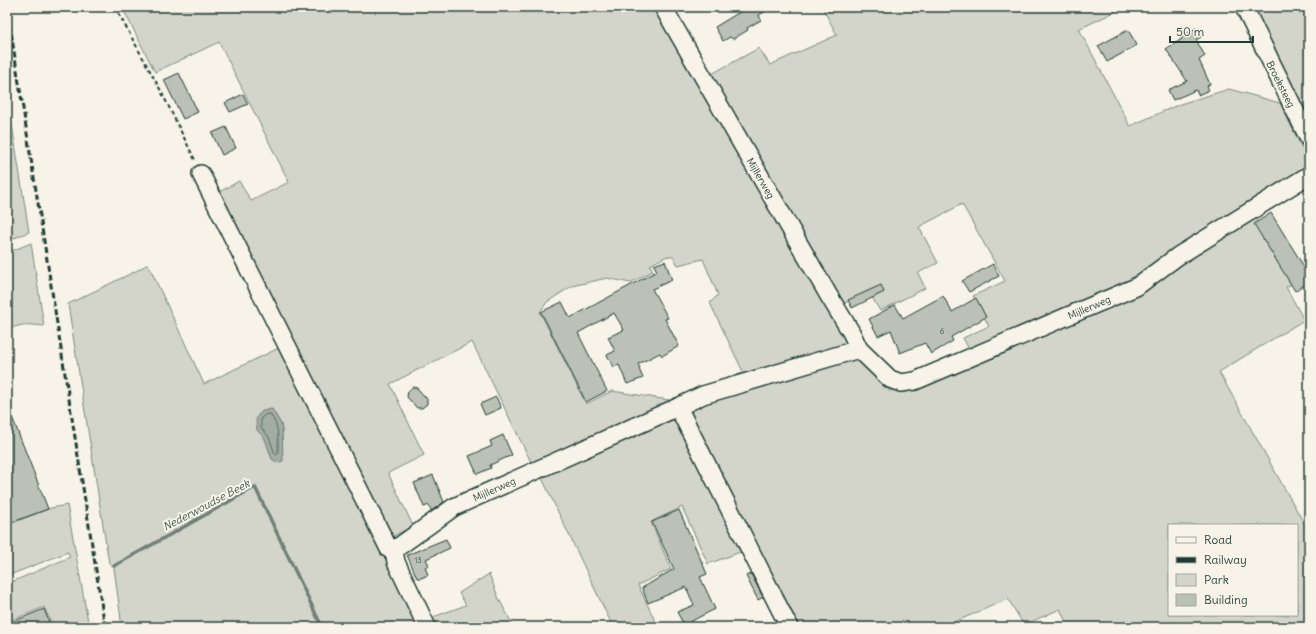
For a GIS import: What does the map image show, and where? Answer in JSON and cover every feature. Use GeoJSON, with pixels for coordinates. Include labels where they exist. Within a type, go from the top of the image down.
{"type":"FeatureCollection","features":[{"type":"Feature","properties":{"kind":"street","name":"Mijllerweg"},"geometry":{"type":"LineString","coordinates":[[663,7],[851,332],[859,349],[890,378],[901,383],[914,381],[1136,287],[1178,256],[1309,176]]}},
{"type":"Feature","properties":{"kind":"street","name":"Broeksteeg"},"geometry":{"type":"LineString","coordinates":[[1244,7],[1309,139]]}},
{"type":"Feature","properties":{"kind":"street"},"geometry":{"type":"LineString","coordinates":[[202,174],[389,549],[394,550],[396,562],[427,627]]}},
{"type":"Feature","properties":{"kind":"street","name":"Mijllerweg"},"geometry":{"type":"LineString","coordinates":[[394,550],[454,507],[703,395],[859,349]]}},
{"type":"Feature","properties":{"kind":"street"},"geometry":{"type":"LineString","coordinates":[[678,407],[789,627]]}},
{"type":"Feature","properties":{"kind":"path"},"geometry":{"type":"LineString","coordinates":[[116,7],[202,174]]}},
{"type":"Feature","properties":{"kind":"green space"},"geometry":{"type":"Polygon","coordinates":[[[122,7],[653,7],[849,341],[846,348],[747,380],[710,303],[718,295],[703,259],[678,265],[673,257],[667,256],[650,265],[653,271],[630,283],[607,278],[572,286],[547,302],[540,312],[586,404],[612,391],[669,400],[674,405],[534,468],[472,342],[390,384],[424,455],[388,473],[413,526],[386,540],[214,195],[239,181],[251,201],[289,182],[219,42],[155,72],[122,7]]]}},
{"type":"Feature","properties":{"kind":"green space"},"geometry":{"type":"Polygon","coordinates":[[[822,7],[1125,7],[1079,29],[1130,126],[1180,104],[1229,89],[1280,103],[1309,163],[1306,170],[1128,288],[971,353],[963,338],[989,326],[973,296],[1005,281],[962,204],[919,227],[938,263],[918,273],[925,288],[880,311],[869,292],[838,306],[708,76],[759,48],[770,65],[837,35],[822,7]]]}},
{"type":"Feature","properties":{"kind":"green space"},"geometry":{"type":"Polygon","coordinates":[[[1245,7],[1309,7],[1309,135],[1245,7]]]}},
{"type":"Feature","properties":{"kind":"green space"},"geometry":{"type":"Polygon","coordinates":[[[7,93],[29,232],[7,241],[7,93]]]}},
{"type":"Feature","properties":{"kind":"green space"},"geometry":{"type":"Polygon","coordinates":[[[1253,214],[1294,283],[1286,287],[1304,320],[1219,372],[1309,532],[1309,627],[1068,627],[1060,609],[1024,625],[1008,599],[943,627],[794,627],[690,414],[698,402],[850,358],[864,362],[874,368],[879,373],[889,391],[910,386],[1143,289],[1253,214]]]}},
{"type":"Feature","properties":{"kind":"green space"},"geometry":{"type":"Polygon","coordinates":[[[31,243],[44,326],[20,325],[7,332],[7,253],[31,243]]]}},
{"type":"Feature","properties":{"kind":"green space"},"geometry":{"type":"Polygon","coordinates":[[[148,264],[204,384],[281,347],[351,487],[418,627],[122,627],[114,568],[109,563],[68,304],[148,264]],[[272,409],[263,411],[258,415],[272,459],[282,461],[282,431],[281,424],[272,409]]]}},
{"type":"Feature","properties":{"kind":"green space"},"geometry":{"type":"Polygon","coordinates":[[[669,419],[675,421],[743,551],[708,564],[682,507],[651,522],[671,569],[638,585],[658,627],[613,627],[540,474],[669,419]]]}},
{"type":"Feature","properties":{"kind":"green space"},"geometry":{"type":"Polygon","coordinates":[[[67,505],[89,627],[53,627],[44,607],[7,622],[7,584],[70,557],[68,552],[7,576],[7,525],[51,508],[67,505]]]}},
{"type":"Feature","properties":{"kind":"green space"},"geometry":{"type":"Polygon","coordinates":[[[489,574],[499,599],[514,627],[428,627],[425,620],[466,605],[459,593],[489,574]]]}},
{"type":"Feature","properties":{"kind":"water"},"geometry":{"type":"Polygon","coordinates":[[[272,409],[281,424],[282,431],[283,461],[277,463],[272,459],[265,439],[257,430],[256,420],[258,415],[263,411],[272,409]]]}},
{"type":"Feature","properties":{"kind":"building"},"geometry":{"type":"Polygon","coordinates":[[[748,7],[773,7],[759,15],[761,20],[747,28],[748,30],[733,39],[730,37],[723,41],[715,27],[748,7]]]}},
{"type":"Feature","properties":{"kind":"building"},"geometry":{"type":"Polygon","coordinates":[[[1196,28],[1201,37],[1196,40],[1205,56],[1199,60],[1210,84],[1207,86],[1209,90],[1198,95],[1196,90],[1173,100],[1168,90],[1187,81],[1166,49],[1182,39],[1181,37],[1196,28]]]}},
{"type":"Feature","properties":{"kind":"building"},"geometry":{"type":"Polygon","coordinates":[[[1128,30],[1137,45],[1107,62],[1098,46],[1128,30]]]}},
{"type":"Feature","properties":{"kind":"building"},"geometry":{"type":"Polygon","coordinates":[[[179,73],[198,112],[183,119],[164,80],[179,73]]]}},
{"type":"Feature","properties":{"kind":"building"},"geometry":{"type":"Polygon","coordinates":[[[243,94],[248,104],[230,112],[225,103],[243,94]]]}},
{"type":"Feature","properties":{"kind":"building"},"geometry":{"type":"Polygon","coordinates":[[[226,127],[236,148],[222,155],[212,133],[226,127]]]}},
{"type":"Feature","properties":{"kind":"building"},"geometry":{"type":"Polygon","coordinates":[[[1271,213],[1309,275],[1309,282],[1295,291],[1254,224],[1271,213]]]}},
{"type":"Feature","properties":{"kind":"building"},"geometry":{"type":"Polygon","coordinates":[[[665,261],[672,280],[652,289],[668,318],[665,319],[679,346],[662,356],[660,353],[638,364],[643,378],[627,384],[619,365],[614,367],[607,355],[615,351],[608,337],[624,330],[614,313],[578,333],[607,391],[586,402],[541,312],[562,302],[570,318],[657,271],[654,265],[665,261]]]}},
{"type":"Feature","properties":{"kind":"building"},"geometry":{"type":"Polygon","coordinates":[[[993,264],[999,276],[969,292],[962,281],[993,264]]]}},
{"type":"Feature","properties":{"kind":"building"},"geometry":{"type":"Polygon","coordinates":[[[881,285],[884,292],[852,308],[848,300],[881,285]]]}},
{"type":"Feature","properties":{"kind":"building"},"geometry":{"type":"Polygon","coordinates":[[[943,296],[952,312],[976,298],[986,317],[951,337],[953,341],[931,354],[925,343],[900,353],[891,330],[878,336],[869,319],[895,305],[903,318],[943,296]]]}},
{"type":"Feature","properties":{"kind":"building"},"geometry":{"type":"Polygon","coordinates":[[[413,387],[417,388],[427,399],[427,404],[422,408],[417,408],[407,397],[408,391],[413,387]]]}},
{"type":"Feature","properties":{"kind":"building"},"geometry":{"type":"Polygon","coordinates":[[[496,397],[501,408],[485,415],[480,404],[496,397]]]}},
{"type":"Feature","properties":{"kind":"building"},"geometry":{"type":"Polygon","coordinates":[[[7,404],[48,509],[7,524],[7,404]]]}},
{"type":"Feature","properties":{"kind":"building"},"geometry":{"type":"Polygon","coordinates":[[[503,435],[512,455],[490,465],[491,468],[477,474],[469,456],[492,446],[490,441],[503,435]]]}},
{"type":"Feature","properties":{"kind":"building"},"geometry":{"type":"Polygon","coordinates":[[[433,475],[444,502],[431,511],[429,505],[424,507],[414,483],[433,475]]]}},
{"type":"Feature","properties":{"kind":"building"},"geometry":{"type":"Polygon","coordinates":[[[679,510],[707,574],[700,577],[715,609],[684,625],[677,612],[694,605],[686,587],[648,603],[642,588],[674,569],[652,522],[679,510]]]}},
{"type":"Feature","properties":{"kind":"building"},"geometry":{"type":"Polygon","coordinates":[[[446,539],[450,548],[426,559],[429,565],[425,567],[428,575],[417,578],[407,555],[446,539]]]}},
{"type":"Feature","properties":{"kind":"building"},"geometry":{"type":"Polygon","coordinates":[[[751,574],[763,597],[758,600],[746,576],[751,574]]]}},
{"type":"Feature","properties":{"kind":"building"},"geometry":{"type":"Polygon","coordinates":[[[44,609],[51,627],[7,627],[7,624],[44,609]]]}},
{"type":"Feature","properties":{"kind":"waterway","name":"Nederwoudse Beek"},"geometry":{"type":"LineString","coordinates":[[114,566],[255,487],[322,627]]}},
{"type":"Feature","properties":{"kind":"railway"},"geometry":{"type":"LineString","coordinates":[[7,7],[105,627]]}}]}
